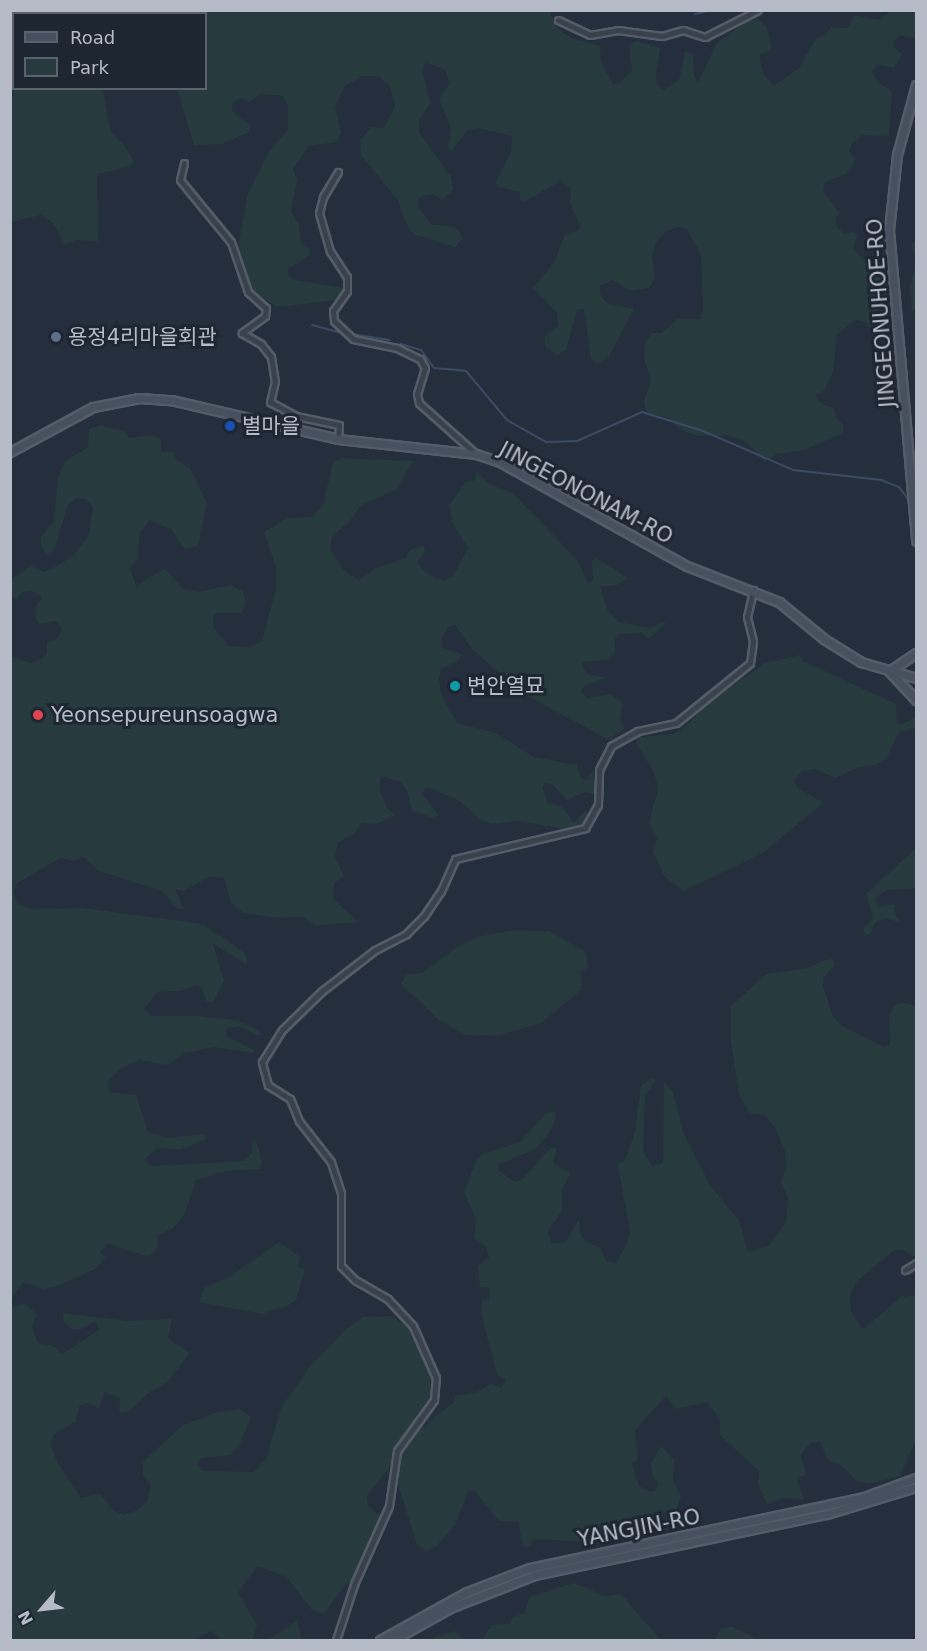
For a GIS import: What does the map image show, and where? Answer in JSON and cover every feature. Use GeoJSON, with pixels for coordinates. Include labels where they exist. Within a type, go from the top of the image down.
{"type":"FeatureCollection","features":[{"type":"Feature","properties":{"kind":"main road","name":"JINGEONUHOE-RO"},"geometry":{"type":"LineString","coordinates":[[916,86],[897,155],[889,230],[916,541]]}},
{"type":"Feature","properties":{"kind":"main road","name":"JINGEONONAM-RO"},"geometry":{"type":"LineString","coordinates":[[10,452],[93,407],[139,398],[171,400],[338,439],[476,454],[498,461],[687,566],[753,589],[779,602],[846,654],[889,671],[916,678]]}},
{"type":"Feature","properties":{"kind":"main road"},"geometry":{"type":"LineString","coordinates":[[916,653],[889,671],[916,700]]}},
{"type":"Feature","properties":{"kind":"main road","name":"YANGJIN-RO"},"geometry":{"type":"LineString","coordinates":[[380,1641],[467,1592],[530,1568],[864,1497],[916,1481]]}},
{"type":"Feature","properties":{"kind":"main road","name":"YANGJIN-RO"},"geometry":{"type":"LineString","coordinates":[[393,1641],[460,1604],[534,1575],[827,1514],[916,1481]]}},
{"type":"Feature","properties":{"kind":"street"},"geometry":{"type":"LineString","coordinates":[[558,20],[590,35],[618,30],[662,36],[683,30],[705,37],[758,10]]}},
{"type":"Feature","properties":{"kind":"street"},"geometry":{"type":"LineString","coordinates":[[184,163],[180,180],[231,243],[248,292],[266,308],[265,316],[242,333],[261,344],[271,357],[275,381],[270,402],[296,416],[339,425],[338,439]]}},
{"type":"Feature","properties":{"kind":"street"},"geometry":{"type":"LineString","coordinates":[[338,172],[323,197],[319,213],[330,251],[347,278],[347,291],[333,311],[334,321],[353,339],[397,348],[420,359],[425,368],[417,394],[419,403],[476,454]]}},
{"type":"Feature","properties":{"kind":"street"},"geometry":{"type":"LineString","coordinates":[[336,1641],[355,1582],[389,1506],[397,1451],[434,1400],[436,1378],[413,1326],[388,1299],[355,1280],[341,1266],[341,1193],[331,1162],[299,1121],[290,1099],[268,1085],[262,1062],[282,1030],[322,991],[375,951],[406,934],[424,916],[441,891],[455,859],[585,828],[598,805],[599,770],[611,746],[638,731],[676,723],[750,663],[753,641],[747,617],[753,589]]}},
{"type":"Feature","properties":{"kind":"street"},"geometry":{"type":"LineString","coordinates":[[905,1270],[916,1263]]}},
{"type":"Feature","properties":{"kind":"green space"},"geometry":{"type":"Polygon","coordinates":[[[164,10],[549,11],[557,28],[571,38],[600,46],[601,62],[613,84],[619,83],[632,71],[629,44],[637,41],[660,48],[656,74],[657,86],[663,90],[679,80],[685,51],[693,55],[694,76],[698,82],[717,43],[746,22],[758,19],[767,27],[772,50],[760,55],[760,60],[764,75],[774,86],[800,67],[816,38],[825,35],[831,27],[847,28],[855,15],[879,20],[891,11],[916,11],[916,38],[901,35],[894,41],[894,47],[902,54],[894,68],[877,65],[872,71],[877,81],[892,92],[889,136],[863,135],[852,143],[849,152],[856,159],[846,174],[825,182],[823,190],[840,214],[836,217],[836,227],[845,234],[854,232],[858,235],[853,248],[863,259],[882,255],[890,329],[885,338],[876,338],[865,322],[856,320],[837,334],[833,372],[824,391],[815,395],[821,403],[834,408],[836,418],[844,426],[843,433],[804,450],[777,454],[765,462],[746,442],[726,435],[697,436],[681,430],[669,418],[647,413],[644,402],[651,381],[644,358],[645,342],[652,333],[661,333],[678,319],[700,319],[703,311],[701,255],[687,229],[678,227],[666,231],[656,242],[652,254],[655,279],[649,288],[631,291],[612,280],[600,286],[601,296],[607,303],[634,309],[608,358],[597,364],[591,359],[584,309],[577,310],[566,350],[557,355],[545,346],[544,337],[558,326],[557,313],[533,288],[553,264],[565,235],[578,231],[580,226],[570,203],[571,188],[560,182],[525,201],[520,200],[520,192],[499,187],[496,182],[511,151],[512,136],[478,128],[468,130],[452,150],[448,149],[451,128],[439,99],[450,83],[445,70],[426,62],[422,71],[431,103],[420,118],[419,132],[451,177],[453,190],[442,200],[434,194],[425,195],[418,199],[419,208],[431,224],[456,227],[463,238],[455,247],[413,234],[404,220],[398,200],[361,155],[360,140],[371,127],[384,128],[395,106],[390,86],[378,76],[362,76],[345,86],[335,107],[341,133],[337,142],[309,146],[293,169],[297,179],[291,211],[299,225],[301,244],[309,248],[310,255],[288,269],[288,274],[294,280],[344,288],[338,300],[277,307],[253,291],[238,262],[238,247],[247,196],[270,150],[288,130],[288,106],[282,96],[261,94],[249,102],[241,98],[233,102],[232,111],[251,126],[249,132],[222,144],[194,145],[177,90],[207,90],[207,12],[164,12],[164,10]]]}},
{"type":"Feature","properties":{"kind":"green space"},"geometry":{"type":"Polygon","coordinates":[[[11,11],[82,12],[12,12],[12,22],[11,11]]]}},
{"type":"Feature","properties":{"kind":"green space"},"geometry":{"type":"Polygon","coordinates":[[[12,90],[103,90],[111,133],[121,141],[134,161],[128,167],[97,174],[98,241],[76,240],[65,245],[53,223],[41,215],[11,222],[12,90]]]}},
{"type":"Feature","properties":{"kind":"green space"},"geometry":{"type":"Polygon","coordinates":[[[916,239],[916,264],[912,245],[916,239]]]}},
{"type":"Feature","properties":{"kind":"green space"},"geometry":{"type":"Polygon","coordinates":[[[916,264],[916,308],[912,313],[910,286],[916,264]]]}},
{"type":"Feature","properties":{"kind":"green space"},"geometry":{"type":"Polygon","coordinates":[[[101,425],[125,432],[129,438],[149,435],[161,439],[161,452],[173,452],[177,461],[190,468],[207,503],[198,546],[184,549],[171,529],[150,520],[140,533],[137,560],[130,568],[136,586],[165,568],[182,588],[198,592],[231,585],[243,592],[246,603],[242,613],[217,613],[213,616],[213,627],[229,646],[249,647],[262,641],[276,589],[276,568],[264,532],[288,518],[312,517],[323,505],[333,462],[342,458],[413,461],[396,490],[361,505],[350,521],[332,536],[330,549],[344,570],[359,580],[376,568],[406,558],[410,550],[424,545],[425,551],[417,563],[422,569],[436,579],[445,580],[453,576],[468,548],[452,522],[449,505],[465,483],[475,480],[476,471],[489,484],[513,493],[578,561],[588,583],[593,581],[592,561],[596,558],[628,578],[617,585],[600,587],[608,611],[619,622],[649,628],[667,621],[649,639],[641,633],[619,634],[615,639],[615,652],[606,660],[583,662],[583,669],[588,674],[606,678],[584,686],[581,692],[588,698],[611,694],[623,703],[620,720],[625,728],[609,740],[522,693],[472,649],[455,625],[448,628],[442,638],[442,647],[462,654],[459,660],[441,669],[439,678],[441,694],[457,723],[496,733],[534,757],[577,765],[581,779],[587,780],[593,770],[598,789],[594,794],[585,792],[567,800],[552,784],[544,783],[543,788],[547,802],[562,807],[574,823],[585,811],[591,812],[588,823],[576,831],[519,821],[491,824],[480,820],[460,801],[427,787],[422,793],[439,816],[433,818],[412,811],[407,791],[400,782],[380,776],[380,791],[388,809],[396,815],[376,824],[362,823],[353,835],[338,842],[335,857],[344,876],[334,883],[333,898],[358,922],[315,926],[302,917],[279,918],[243,913],[231,903],[224,878],[208,877],[184,891],[175,889],[184,909],[178,909],[162,891],[99,871],[83,857],[73,861],[60,858],[17,883],[14,892],[17,903],[30,909],[81,908],[190,922],[204,925],[245,953],[248,965],[213,944],[224,981],[213,1002],[206,1001],[202,989],[196,985],[181,991],[157,992],[144,1009],[151,1016],[196,1016],[235,1020],[255,1028],[261,1034],[258,1036],[240,1026],[226,1028],[226,1036],[254,1050],[254,1053],[213,1047],[186,1053],[166,1065],[140,1060],[121,1068],[108,1081],[109,1092],[136,1095],[148,1132],[167,1138],[204,1134],[207,1139],[180,1150],[157,1148],[145,1159],[150,1166],[244,1161],[252,1153],[252,1142],[256,1141],[262,1162],[260,1169],[225,1171],[196,1180],[185,1213],[174,1228],[157,1236],[158,1247],[149,1257],[108,1244],[100,1252],[106,1257],[95,1269],[57,1286],[44,1289],[23,1282],[11,1300],[11,656],[32,663],[42,659],[47,653],[47,643],[58,638],[62,630],[56,621],[39,624],[35,618],[36,606],[42,597],[32,591],[22,592],[17,599],[11,596],[11,579],[31,566],[44,572],[55,567],[74,555],[89,534],[93,507],[86,499],[76,498],[68,505],[54,551],[46,554],[40,538],[54,521],[58,477],[65,461],[88,447],[89,429],[101,425]]]}},
{"type":"Feature","properties":{"kind":"green space"},"geometry":{"type":"Polygon","coordinates":[[[800,655],[803,661],[896,704],[897,722],[903,724],[915,717],[916,728],[899,732],[887,758],[875,765],[859,767],[835,778],[816,769],[802,771],[794,780],[797,787],[823,803],[763,853],[683,891],[664,876],[653,852],[657,837],[649,823],[658,789],[654,772],[636,743],[639,737],[673,734],[685,727],[709,702],[765,663],[800,655]]]}},
{"type":"Feature","properties":{"kind":"green space"},"geometry":{"type":"Polygon","coordinates":[[[916,848],[916,888],[888,890],[875,898],[878,907],[895,904],[894,912],[901,923],[887,918],[875,922],[870,935],[865,934],[863,929],[873,918],[866,894],[916,848]]]}},
{"type":"Feature","properties":{"kind":"green space"},"geometry":{"type":"Polygon","coordinates":[[[516,930],[549,931],[585,951],[588,967],[581,972],[582,989],[541,1023],[497,1036],[466,1035],[439,1020],[401,984],[407,974],[422,973],[458,946],[477,937],[516,930]]]}},
{"type":"Feature","properties":{"kind":"green space"},"geometry":{"type":"Polygon","coordinates":[[[831,958],[835,965],[823,978],[823,987],[833,1016],[842,1026],[884,1047],[890,1045],[889,1016],[895,1005],[902,1002],[916,1006],[916,1258],[903,1250],[893,1251],[856,1282],[850,1296],[851,1311],[863,1329],[901,1297],[916,1295],[916,1440],[900,1476],[869,1484],[855,1480],[842,1466],[828,1460],[820,1442],[811,1442],[801,1455],[806,1474],[797,1479],[804,1500],[783,1498],[767,1504],[758,1484],[759,1471],[720,1435],[720,1419],[707,1402],[676,1409],[666,1396],[635,1430],[638,1459],[632,1464],[639,1486],[651,1492],[656,1490],[658,1483],[653,1478],[651,1463],[661,1446],[674,1460],[673,1481],[681,1497],[675,1513],[670,1516],[659,1509],[655,1513],[657,1528],[598,1543],[535,1539],[527,1548],[522,1545],[519,1522],[499,1521],[475,1491],[468,1492],[455,1525],[436,1547],[426,1551],[417,1545],[398,1484],[399,1462],[406,1445],[413,1435],[454,1402],[455,1396],[477,1392],[491,1383],[501,1388],[506,1380],[497,1375],[481,1313],[482,1300],[490,1299],[489,1287],[480,1287],[478,1266],[489,1257],[486,1247],[474,1238],[476,1219],[464,1192],[476,1161],[483,1154],[520,1142],[546,1113],[555,1111],[556,1118],[548,1134],[536,1149],[498,1165],[499,1171],[515,1182],[523,1179],[550,1148],[557,1148],[553,1163],[571,1173],[562,1189],[562,1211],[548,1231],[551,1243],[565,1243],[579,1219],[580,1233],[585,1241],[600,1247],[606,1261],[616,1263],[627,1243],[630,1231],[618,1165],[626,1158],[635,1131],[641,1085],[651,1079],[656,1080],[645,1096],[643,1151],[652,1166],[663,1163],[664,1082],[673,1092],[684,1134],[710,1185],[740,1222],[746,1248],[750,1252],[769,1246],[786,1222],[788,1198],[781,1182],[786,1167],[785,1152],[776,1129],[765,1115],[750,1114],[739,1095],[731,1042],[731,1006],[766,974],[803,969],[831,958]]]}},
{"type":"Feature","properties":{"kind":"green space"},"geometry":{"type":"Polygon","coordinates":[[[279,1242],[300,1257],[298,1267],[305,1269],[296,1300],[289,1305],[262,1314],[199,1302],[204,1288],[231,1276],[279,1242]]]}},
{"type":"Feature","properties":{"kind":"green space"},"geometry":{"type":"Polygon","coordinates":[[[23,1303],[37,1314],[32,1327],[38,1343],[54,1346],[62,1354],[99,1330],[96,1321],[79,1330],[71,1329],[63,1320],[63,1313],[127,1321],[172,1319],[168,1338],[190,1353],[167,1383],[148,1393],[130,1411],[119,1413],[120,1399],[105,1392],[99,1408],[86,1403],[79,1406],[76,1422],[54,1434],[51,1444],[57,1462],[81,1498],[100,1494],[113,1510],[124,1515],[138,1510],[147,1501],[151,1485],[143,1475],[143,1462],[183,1425],[218,1412],[240,1409],[251,1417],[240,1444],[231,1455],[200,1459],[198,1465],[203,1471],[254,1472],[266,1459],[281,1408],[310,1366],[345,1330],[363,1317],[392,1316],[409,1328],[429,1363],[432,1401],[424,1416],[402,1437],[390,1467],[367,1496],[368,1506],[381,1516],[354,1582],[346,1584],[324,1614],[311,1609],[286,1576],[257,1566],[238,1593],[257,1625],[253,1640],[222,1640],[211,1631],[193,1640],[11,1640],[10,1308],[23,1303]]]}},
{"type":"Feature","properties":{"kind":"green space"},"geometry":{"type":"Polygon","coordinates":[[[574,1583],[605,1596],[621,1594],[661,1640],[482,1640],[491,1625],[510,1624],[513,1617],[525,1613],[529,1597],[574,1583]]]}},
{"type":"Feature","properties":{"kind":"green space"},"geometry":{"type":"Polygon","coordinates":[[[297,1620],[302,1640],[266,1640],[273,1637],[297,1620]]]}},
{"type":"Feature","properties":{"kind":"green space"},"geometry":{"type":"Polygon","coordinates":[[[731,1626],[759,1640],[715,1640],[720,1630],[731,1626]]]}},
{"type":"Feature","properties":{"kind":"green space"},"geometry":{"type":"Polygon","coordinates":[[[455,1631],[464,1640],[431,1640],[435,1637],[455,1631]]]}},
{"type":"Feature","properties":{"kind":"waterway"},"geometry":{"type":"LineString","coordinates":[[695,14],[712,10]]}},
{"type":"Feature","properties":{"kind":"waterway"},"geometry":{"type":"LineString","coordinates":[[312,325],[338,332]]}},
{"type":"Feature","properties":{"kind":"waterway"},"geometry":{"type":"LineString","coordinates":[[352,334],[390,340]]}},
{"type":"Feature","properties":{"kind":"waterway"},"geometry":{"type":"LineString","coordinates":[[401,344],[421,350],[434,368],[466,371],[507,420],[546,442],[577,441],[642,412],[703,431],[793,470],[881,480],[899,487],[908,499]]}},
{"type":"Feature","properties":{"kind":"place","name":"용정4리마을회관"},"geometry":{"type":"Point","coordinates":[56,337]}},
{"type":"Feature","properties":{"kind":"place","name":"별마을"},"geometry":{"type":"Point","coordinates":[230,426]}},
{"type":"Feature","properties":{"kind":"place","name":"변안열묘"},"geometry":{"type":"Point","coordinates":[455,686]}},
{"type":"Feature","properties":{"kind":"place","name":"Yeonsepureunsoagwa"},"geometry":{"type":"Point","coordinates":[38,715]}}]}
